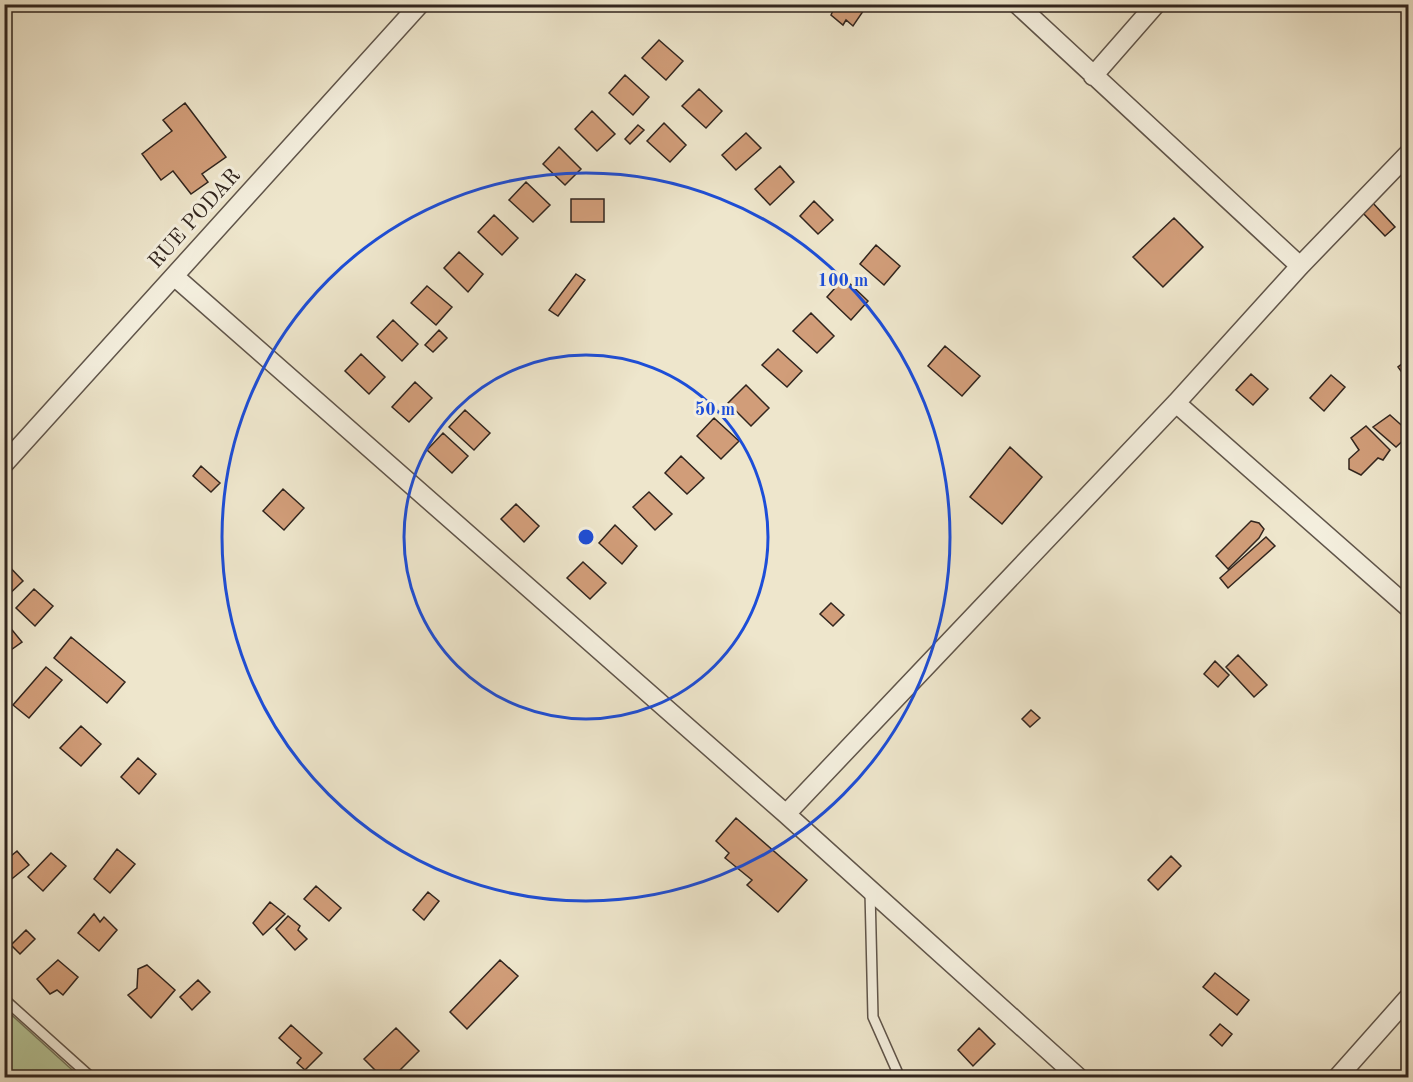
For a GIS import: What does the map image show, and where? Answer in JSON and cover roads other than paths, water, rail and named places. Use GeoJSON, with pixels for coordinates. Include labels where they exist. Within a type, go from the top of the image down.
{"type":"FeatureCollection","features":[{"type":"Feature","properties":{"kind":"street","name":"RUE PODAR"},"geometry":{"type":"LineString","coordinates":[[4,464],[420,4]]}},
{"type":"Feature","properties":{"kind":"street"},"geometry":{"type":"LineString","coordinates":[[1017,4],[1300,266]]}},
{"type":"Feature","properties":{"kind":"street"},"geometry":{"type":"LineString","coordinates":[[1093,76],[1156,4]]}},
{"type":"Feature","properties":{"kind":"street"},"geometry":{"type":"LineString","coordinates":[[786,814],[1176,403],[1300,266],[1407,160]]}},
{"type":"Feature","properties":{"kind":"street"},"geometry":{"type":"LineString","coordinates":[[174,276],[786,814],[1079,1077]]}},
{"type":"Feature","properties":{"kind":"street"},"geometry":{"type":"LineString","coordinates":[[1176,403],[1408,607]]}},
{"type":"Feature","properties":{"kind":"street"},"geometry":{"type":"LineString","coordinates":[[1337,1077],[1408,999]]}},
{"type":"Feature","properties":{"kind":"lane"},"geometry":{"type":"LineString","coordinates":[[870,889],[873,1017],[900,1077]]}},
{"type":"Feature","properties":{"kind":"lane"},"geometry":{"type":"LineString","coordinates":[[4,999],[92,1077]]}}]}
